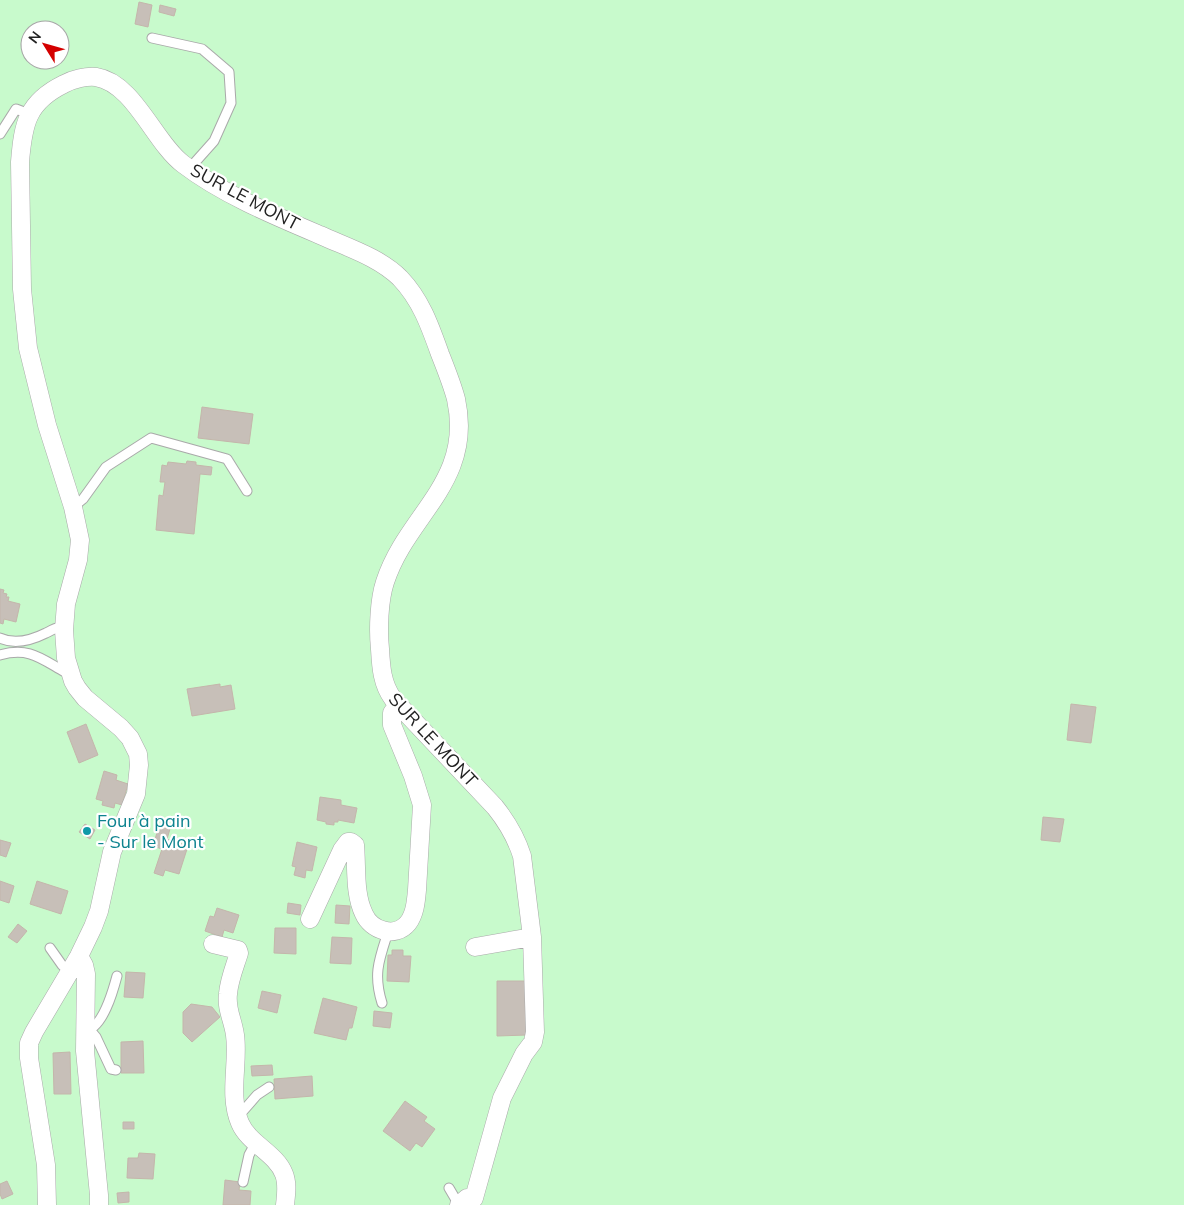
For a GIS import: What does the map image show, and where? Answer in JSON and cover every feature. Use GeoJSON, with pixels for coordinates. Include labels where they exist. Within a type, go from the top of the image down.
{"type":"FeatureCollection","features":[{"type":"Feature","properties":{"kind":"street","name":"SUR LE MONT"},"geometry":{"type":"LineString","coordinates":[[47,1205],[46,1165],[28,1050],[29,1043],[40,1019],[79,956],[93,927],[99,911],[112,852],[136,794],[138,760],[135,747],[130,738],[122,728],[85,698],[77,688],[69,670],[64,644],[64,626],[66,604],[78,560],[80,540],[74,507],[47,425],[35,380],[25,326],[22,289],[20,162],[21,144],[26,120],[36,103],[45,94],[68,81],[91,77],[105,80],[121,91],[131,101],[168,150],[189,169],[261,209],[385,266],[413,293],[428,322],[449,376],[456,400],[459,441],[456,455],[446,478],[424,516],[390,568],[383,589],[379,643],[381,669],[386,690],[398,705],[495,807],[513,833],[522,856],[532,937],[536,1032],[533,1042],[521,1060],[502,1098],[474,1198],[467,1198],[459,1205]]}},
{"type":"Feature","properties":{"kind":"street"},"geometry":{"type":"LineString","coordinates":[[310,919],[342,850],[348,842],[355,845],[358,888],[364,914],[373,925],[388,932],[405,926],[412,916],[416,904],[422,825],[420,799],[413,776],[392,725],[392,713],[398,705]]}},
{"type":"Feature","properties":{"kind":"street"},"geometry":{"type":"LineString","coordinates":[[475,947],[532,937]]}},
{"type":"Feature","properties":{"kind":"street"},"geometry":{"type":"LineString","coordinates":[[213,944],[238,950],[239,953],[228,993],[227,1006],[235,1034],[235,1100],[237,1115],[243,1129],[255,1144],[278,1165],[284,1174],[286,1181],[285,1205]]}},
{"type":"Feature","properties":{"kind":"street"},"geometry":{"type":"LineString","coordinates":[[79,956],[86,974],[87,1030],[85,1052],[99,1205]]}},
{"type":"Feature","properties":{"kind":"lane"},"geometry":{"type":"LineString","coordinates":[[152,38],[202,49],[229,72],[231,103],[214,141],[189,169]]}},
{"type":"Feature","properties":{"kind":"lane"},"geometry":{"type":"LineString","coordinates":[[0,134],[16,109],[29,114]]}},
{"type":"Feature","properties":{"kind":"lane"},"geometry":{"type":"LineString","coordinates":[[74,507],[83,499],[106,467],[151,438],[226,459],[247,491]]}},
{"type":"Feature","properties":{"kind":"lane"},"geometry":{"type":"LineString","coordinates":[[0,638],[20,641],[34,638],[57,626],[64,626]]}},
{"type":"Feature","properties":{"kind":"lane"},"geometry":{"type":"LineString","coordinates":[[0,656],[22,652],[32,654],[65,672],[69,670]]}},
{"type":"Feature","properties":{"kind":"lane"},"geometry":{"type":"LineString","coordinates":[[382,1003],[376,979],[379,958],[388,932]]}},
{"type":"Feature","properties":{"kind":"lane"},"geometry":{"type":"LineString","coordinates":[[50,948],[62,965],[69,971]]}},
{"type":"Feature","properties":{"kind":"lane"},"geometry":{"type":"LineString","coordinates":[[116,1070],[111,1069],[96,1037],[87,1030],[94,1027],[111,1000],[117,976]]}},
{"type":"Feature","properties":{"kind":"lane"},"geometry":{"type":"LineString","coordinates":[[237,1115],[257,1095],[269,1087]]}},
{"type":"Feature","properties":{"kind":"lane"},"geometry":{"type":"LineString","coordinates":[[243,1182],[249,1155],[255,1144]]}},
{"type":"Feature","properties":{"kind":"lane"},"geometry":{"type":"LineString","coordinates":[[449,1188],[459,1205]]}},
{"type":"Feature","properties":{"kind":"green space"},"geometry":{"type":"Polygon","coordinates":[[[0,0],[1184,0],[1184,1205],[0,1205],[0,0]]]}},
{"type":"Feature","properties":{"kind":"building"},"geometry":{"type":"Polygon","coordinates":[[[139,2],[152,5],[148,27],[135,24],[139,2]]]}},
{"type":"Feature","properties":{"kind":"building"},"geometry":{"type":"Polygon","coordinates":[[[160,5],[176,9],[174,16],[159,12],[160,5]]]}},
{"type":"Feature","properties":{"kind":"building"},"geometry":{"type":"Polygon","coordinates":[[[202,407],[253,414],[249,444],[198,438],[202,407]]]}},
{"type":"Feature","properties":{"kind":"building"},"geometry":{"type":"Polygon","coordinates":[[[187,461],[196,462],[196,465],[212,467],[211,475],[200,474],[194,534],[156,530],[159,495],[163,496],[165,482],[160,482],[162,465],[167,466],[168,462],[186,464],[187,461]]]}},
{"type":"Feature","properties":{"kind":"building"},"geometry":{"type":"Polygon","coordinates":[[[0,589],[4,590],[3,593],[7,594],[6,597],[9,597],[8,601],[20,604],[16,622],[4,619],[3,624],[0,623],[0,589]]]}},
{"type":"Feature","properties":{"kind":"building"},"geometry":{"type":"Polygon","coordinates":[[[220,684],[220,687],[231,685],[235,709],[192,716],[187,689],[220,684]]]}},
{"type":"Feature","properties":{"kind":"building"},"geometry":{"type":"Polygon","coordinates":[[[1071,704],[1096,707],[1091,743],[1067,740],[1071,704]]]}},
{"type":"Feature","properties":{"kind":"building"},"geometry":{"type":"Polygon","coordinates":[[[86,724],[98,755],[79,763],[67,732],[86,724]]]}},
{"type":"Feature","properties":{"kind":"building"},"geometry":{"type":"Polygon","coordinates":[[[104,771],[117,775],[116,780],[128,784],[122,805],[115,803],[114,808],[102,805],[103,801],[96,799],[104,771]]]}},
{"type":"Feature","properties":{"kind":"building"},"geometry":{"type":"Polygon","coordinates":[[[320,797],[341,800],[341,805],[357,808],[354,823],[338,820],[338,822],[334,822],[334,825],[317,820],[320,797]]]}},
{"type":"Feature","properties":{"kind":"building"},"geometry":{"type":"Polygon","coordinates":[[[1043,817],[1064,819],[1060,842],[1041,840],[1043,817]]]}},
{"type":"Feature","properties":{"kind":"building","name":"Four à pain - Sur le Mont"},"geometry":{"type":"Polygon","coordinates":[[[85,824],[95,830],[90,839],[79,832],[85,824]]]}},
{"type":"Feature","properties":{"kind":"building"},"geometry":{"type":"Polygon","coordinates":[[[159,826],[170,829],[167,839],[188,846],[179,874],[165,870],[163,876],[154,873],[162,849],[153,846],[159,826]]]}},
{"type":"Feature","properties":{"kind":"building"},"geometry":{"type":"Polygon","coordinates":[[[0,840],[11,843],[6,857],[0,855],[0,840]]]}},
{"type":"Feature","properties":{"kind":"building"},"geometry":{"type":"Polygon","coordinates":[[[297,842],[317,847],[312,871],[306,870],[305,878],[294,875],[296,867],[292,866],[297,842]]]}},
{"type":"Feature","properties":{"kind":"building"},"geometry":{"type":"Polygon","coordinates":[[[0,881],[14,886],[9,903],[0,900],[0,881]]]}},
{"type":"Feature","properties":{"kind":"building"},"geometry":{"type":"Polygon","coordinates":[[[37,881],[68,891],[61,914],[30,904],[37,881]]]}},
{"type":"Feature","properties":{"kind":"building"},"geometry":{"type":"Polygon","coordinates":[[[288,903],[301,905],[300,915],[287,913],[288,903]]]}},
{"type":"Feature","properties":{"kind":"building"},"geometry":{"type":"Polygon","coordinates":[[[336,905],[350,906],[349,924],[335,923],[336,905]]]}},
{"type":"Feature","properties":{"kind":"building"},"geometry":{"type":"Polygon","coordinates":[[[217,908],[239,915],[233,933],[224,930],[222,937],[205,931],[210,916],[214,917],[217,908]]]}},
{"type":"Feature","properties":{"kind":"building"},"geometry":{"type":"Polygon","coordinates":[[[18,924],[27,931],[17,943],[8,937],[18,924]]]}},
{"type":"Feature","properties":{"kind":"building"},"geometry":{"type":"Polygon","coordinates":[[[275,928],[296,928],[296,954],[274,953],[275,928]]]}},
{"type":"Feature","properties":{"kind":"building"},"geometry":{"type":"Polygon","coordinates":[[[332,937],[352,938],[351,964],[330,963],[332,937]]]}},
{"type":"Feature","properties":{"kind":"building"},"geometry":{"type":"Polygon","coordinates":[[[392,950],[403,950],[403,956],[411,956],[409,982],[387,981],[388,955],[392,955],[392,950]]]}},
{"type":"Feature","properties":{"kind":"building"},"geometry":{"type":"Polygon","coordinates":[[[126,972],[145,973],[143,998],[124,997],[126,972]]]}},
{"type":"Feature","properties":{"kind":"building"},"geometry":{"type":"Polygon","coordinates":[[[497,981],[526,981],[527,1035],[497,1036],[497,981]]]}},
{"type":"Feature","properties":{"kind":"building"},"geometry":{"type":"Polygon","coordinates":[[[262,991],[281,995],[277,1013],[258,1008],[262,991]]]}},
{"type":"Feature","properties":{"kind":"building"},"geometry":{"type":"Polygon","coordinates":[[[323,998],[357,1007],[352,1028],[349,1028],[346,1040],[314,1033],[323,998]]]}},
{"type":"Feature","properties":{"kind":"building"},"geometry":{"type":"Polygon","coordinates":[[[191,1004],[212,1007],[220,1017],[192,1042],[183,1033],[183,1012],[191,1004]]]}},
{"type":"Feature","properties":{"kind":"building"},"geometry":{"type":"Polygon","coordinates":[[[374,1011],[392,1013],[390,1028],[373,1026],[374,1011]]]}},
{"type":"Feature","properties":{"kind":"building"},"geometry":{"type":"Polygon","coordinates":[[[143,1041],[144,1073],[121,1073],[121,1042],[143,1041]]]}},
{"type":"Feature","properties":{"kind":"building"},"geometry":{"type":"Polygon","coordinates":[[[70,1052],[71,1094],[54,1094],[53,1053],[70,1052]]]}},
{"type":"Feature","properties":{"kind":"building"},"geometry":{"type":"Polygon","coordinates":[[[272,1065],[273,1075],[252,1076],[251,1066],[272,1065]]]}},
{"type":"Feature","properties":{"kind":"building"},"geometry":{"type":"Polygon","coordinates":[[[312,1076],[313,1096],[275,1099],[274,1079],[312,1076]]]}},
{"type":"Feature","properties":{"kind":"building"},"geometry":{"type":"Polygon","coordinates":[[[405,1101],[427,1117],[424,1121],[435,1129],[422,1147],[416,1143],[410,1151],[383,1131],[405,1101]]]}},
{"type":"Feature","properties":{"kind":"building"},"geometry":{"type":"Polygon","coordinates":[[[123,1122],[134,1122],[134,1129],[123,1129],[123,1122]]]}},
{"type":"Feature","properties":{"kind":"building"},"geometry":{"type":"Polygon","coordinates":[[[139,1153],[155,1154],[153,1179],[127,1178],[128,1158],[138,1158],[139,1153]]]}},
{"type":"Feature","properties":{"kind":"building"},"geometry":{"type":"Polygon","coordinates":[[[225,1180],[240,1182],[239,1190],[251,1191],[250,1205],[223,1205],[225,1180]]]}},
{"type":"Feature","properties":{"kind":"building"},"geometry":{"type":"Polygon","coordinates":[[[7,1181],[13,1194],[2,1199],[0,1184],[7,1181]]]}},
{"type":"Feature","properties":{"kind":"building"},"geometry":{"type":"Polygon","coordinates":[[[129,1192],[129,1202],[118,1203],[117,1193],[129,1192]]]}},
{"type":"Feature","properties":{"kind":"place","name":"Four à pain - Sur le Mont"},"geometry":{"type":"Point","coordinates":[87,831]}}]}
